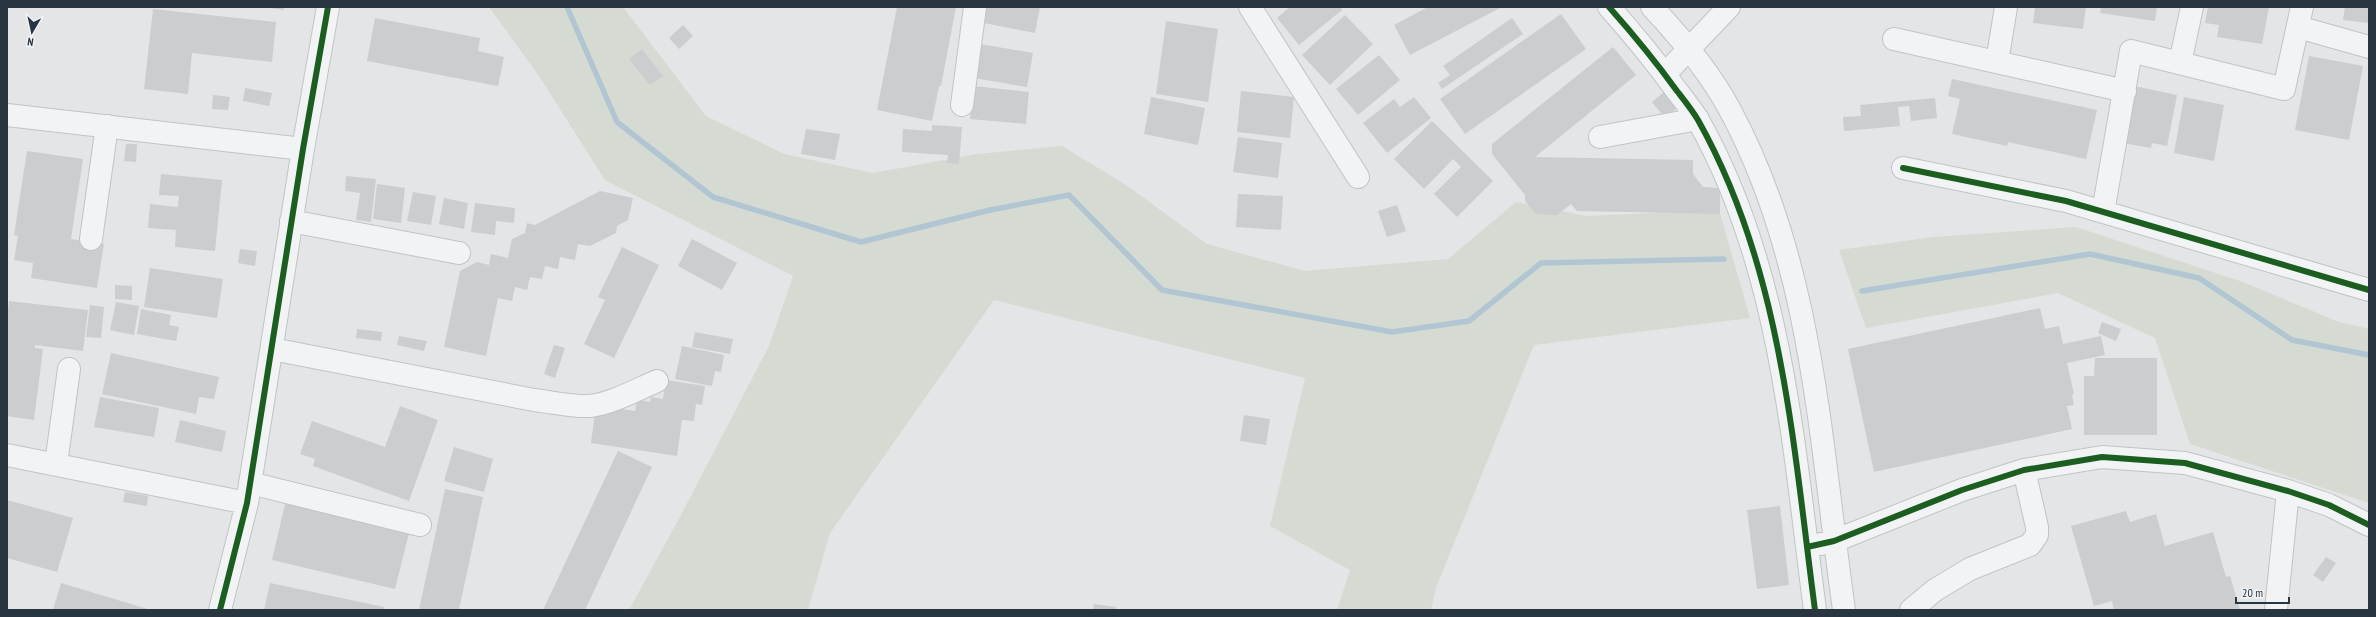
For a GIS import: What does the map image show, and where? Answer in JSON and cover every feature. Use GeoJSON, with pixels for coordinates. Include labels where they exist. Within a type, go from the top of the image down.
{"type":"FeatureCollection","features":[{"type":"Feature","properties":{"kind":"street"},"geometry":{"type":"LineString","coordinates":[[220,610],[248,493],[272,349],[291,221],[328,7]]}},
{"type":"Feature","properties":{"kind":"street"},"geometry":{"type":"LineString","coordinates":[[962,105],[975,7]]}},
{"type":"Feature","properties":{"kind":"street"},"geometry":{"type":"LineString","coordinates":[[1250,7],[1358,177]]}},
{"type":"Feature","properties":{"kind":"street"},"geometry":{"type":"LineString","coordinates":[[1609,7],[1643,45],[1698,119],[1731,189],[1755,256],[1771,311],[1792,432],[1815,610]]}},
{"type":"Feature","properties":{"kind":"street"},"geometry":{"type":"LineString","coordinates":[[1652,7],[1690,49],[1730,109],[1763,180],[1785,245],[1801,303],[1821,431],[1844,610]]}},
{"type":"Feature","properties":{"kind":"street"},"geometry":{"type":"LineString","coordinates":[[1665,74],[1729,7]]}},
{"type":"Feature","properties":{"kind":"street"},"geometry":{"type":"LineString","coordinates":[[1997,62],[2006,7]]}},
{"type":"Feature","properties":{"kind":"street"},"geometry":{"type":"LineString","coordinates":[[2180,63],[2192,7]]}},
{"type":"Feature","properties":{"kind":"street"},"geometry":{"type":"LineString","coordinates":[[2103,212],[2131,51],[2284,89],[2300,17],[2369,48]]}},
{"type":"Feature","properties":{"kind":"street"},"geometry":{"type":"LineString","coordinates":[[1894,39],[2124,91]]}},
{"type":"Feature","properties":{"kind":"street"},"geometry":{"type":"LineString","coordinates":[[7,116],[303,149]]}},
{"type":"Feature","properties":{"kind":"street"},"geometry":{"type":"LineString","coordinates":[[1600,137],[1698,119]]}},
{"type":"Feature","properties":{"kind":"street"},"geometry":{"type":"LineString","coordinates":[[91,239],[107,126]]}},
{"type":"Feature","properties":{"kind":"street"},"geometry":{"type":"LineString","coordinates":[[1903,168],[2066,201],[2369,290]]}},
{"type":"Feature","properties":{"kind":"street"},"geometry":{"type":"LineString","coordinates":[[291,221],[459,253]]}},
{"type":"Feature","properties":{"kind":"street"},"geometry":{"type":"LineString","coordinates":[[272,349],[534,400],[575,405],[591,406],[614,400],[657,381]]}},
{"type":"Feature","properties":{"kind":"street"},"geometry":{"type":"LineString","coordinates":[[56,464],[69,369]]}},
{"type":"Feature","properties":{"kind":"street"},"geometry":{"type":"LineString","coordinates":[[7,455],[56,464],[248,493],[420,525]]}},
{"type":"Feature","properties":{"kind":"street"},"geometry":{"type":"LineString","coordinates":[[1807,547],[1834,541],[1962,490],[2024,470],[2102,457],[2185,463],[2288,491],[2329,505],[2369,525]]}},
{"type":"Feature","properties":{"kind":"street"},"geometry":{"type":"LineString","coordinates":[[1911,610],[1935,590],[1970,569],[2030,545],[2037,535],[2037,527],[2024,470]]}},
{"type":"Feature","properties":{"kind":"street"},"geometry":{"type":"LineString","coordinates":[[2276,610],[2288,491]]}},
{"type":"Feature","properties":{"kind":"shaded area"},"geometry":{"type":"Polygon","coordinates":[[[489,7],[623,7],[706,116],[784,154],[873,173],[977,154],[1062,146],[1126,185],[1207,244],[1305,271],[1448,259],[1516,202],[1587,216],[1719,210],[1750,318],[1534,345],[1436,588],[1431,610],[1337,610],[1350,570],[1270,526],[1305,378],[994,300],[830,533],[808,610],[629,610],[681,515],[769,346],[793,276],[605,180],[539,76],[489,7]]]}},
{"type":"Feature","properties":{"kind":"shaded area"},"geometry":{"type":"Polygon","coordinates":[[[2076,227],[2243,282],[2339,322],[2369,329],[2369,503],[2190,444],[2155,338],[2058,293],[1866,328],[1839,250],[1933,237],[2076,227]]]}},
{"type":"Feature","properties":{"kind":"building"},"geometry":{"type":"Polygon","coordinates":[[[263,7],[284,7],[284,10],[263,7]]]}},
{"type":"Feature","properties":{"kind":"building"},"geometry":{"type":"Polygon","coordinates":[[[897,7],[956,7],[941,86],[939,86],[932,121],[877,110],[897,7]]]}},
{"type":"Feature","properties":{"kind":"building"},"geometry":{"type":"Polygon","coordinates":[[[987,7],[1040,7],[1035,33],[984,23],[987,7]]]}},
{"type":"Feature","properties":{"kind":"building"},"geometry":{"type":"Polygon","coordinates":[[[1290,7],[1340,7],[1342,10],[1299,45],[1277,18],[1290,7]]]}},
{"type":"Feature","properties":{"kind":"building"},"geometry":{"type":"Polygon","coordinates":[[[1428,7],[1502,7],[1410,55],[1394,25],[1428,7]]]}},
{"type":"Feature","properties":{"kind":"building"},"geometry":{"type":"Polygon","coordinates":[[[2035,7],[2086,7],[2083,29],[2033,23],[2035,7]]]}},
{"type":"Feature","properties":{"kind":"building"},"geometry":{"type":"Polygon","coordinates":[[[2101,7],[2157,7],[2155,21],[2100,13],[2101,7]]]}},
{"type":"Feature","properties":{"kind":"building"},"geometry":{"type":"Polygon","coordinates":[[[2208,7],[2269,7],[2262,44],[2217,37],[2219,25],[2205,23],[2208,7]]]}},
{"type":"Feature","properties":{"kind":"building"},"geometry":{"type":"Polygon","coordinates":[[[2345,7],[2369,7],[2369,23],[2343,20],[2345,7]]]}},
{"type":"Feature","properties":{"kind":"building"},"geometry":{"type":"Polygon","coordinates":[[[153,9],[276,22],[272,62],[192,53],[188,94],[144,89],[153,9]]]}},
{"type":"Feature","properties":{"kind":"building"},"geometry":{"type":"Polygon","coordinates":[[[1561,14],[1586,49],[1465,134],[1440,99],[1561,14]]]}},
{"type":"Feature","properties":{"kind":"building"},"geometry":{"type":"Polygon","coordinates":[[[1345,15],[1373,44],[1330,85],[1302,55],[1345,15]]]}},
{"type":"Feature","properties":{"kind":"building"},"geometry":{"type":"Polygon","coordinates":[[[375,18],[480,38],[478,51],[504,57],[498,86],[367,61],[375,18]]]}},
{"type":"Feature","properties":{"kind":"building"},"geometry":{"type":"Polygon","coordinates":[[[1512,18],[1523,34],[1442,89],[1438,83],[1450,75],[1443,66],[1512,18]]]}},
{"type":"Feature","properties":{"kind":"building"},"geometry":{"type":"Polygon","coordinates":[[[1166,21],[1218,29],[1208,102],[1156,94],[1166,21]]]}},
{"type":"Feature","properties":{"kind":"building"},"geometry":{"type":"Polygon","coordinates":[[[683,25],[693,36],[679,49],[669,38],[683,25]]]}},
{"type":"Feature","properties":{"kind":"building"},"geometry":{"type":"Polygon","coordinates":[[[980,44],[1033,53],[1027,87],[974,78],[980,44]]]}},
{"type":"Feature","properties":{"kind":"building"},"geometry":{"type":"Polygon","coordinates":[[[1613,47],[1636,75],[1535,157],[1693,160],[1693,174],[1703,187],[1720,188],[1720,214],[1577,211],[1571,204],[1557,215],[1536,214],[1525,201],[1525,195],[1492,154],[1492,144],[1613,47]]]}},
{"type":"Feature","properties":{"kind":"building"},"geometry":{"type":"Polygon","coordinates":[[[642,49],[663,76],[650,85],[629,59],[642,49]]]}},
{"type":"Feature","properties":{"kind":"building"},"geometry":{"type":"Polygon","coordinates":[[[1379,55],[1400,80],[1358,115],[1336,89],[1379,55]]]}},
{"type":"Feature","properties":{"kind":"building"},"geometry":{"type":"Polygon","coordinates":[[[2309,56],[2363,66],[2349,140],[2295,130],[2309,56]]]}},
{"type":"Feature","properties":{"kind":"building"},"geometry":{"type":"Polygon","coordinates":[[[1952,79],[2097,110],[2086,159],[2008,142],[2007,146],[1952,134],[1960,99],[1948,96],[1952,79]]]}},
{"type":"Feature","properties":{"kind":"building"},"geometry":{"type":"Polygon","coordinates":[[[973,86],[1029,92],[1026,124],[970,119],[973,86]]]}},
{"type":"Feature","properties":{"kind":"building"},"geometry":{"type":"Polygon","coordinates":[[[2134,86],[2177,95],[2167,146],[2152,143],[2151,148],[2123,143],[2134,86]]]}},
{"type":"Feature","properties":{"kind":"building"},"geometry":{"type":"Polygon","coordinates":[[[245,88],[272,93],[269,106],[243,101],[245,88]]]}},
{"type":"Feature","properties":{"kind":"building"},"geometry":{"type":"Polygon","coordinates":[[[1241,91],[1294,97],[1290,138],[1237,132],[1241,91]]]}},
{"type":"Feature","properties":{"kind":"building"},"geometry":{"type":"Polygon","coordinates":[[[1664,92],[1677,108],[1665,118],[1652,102],[1664,92]]]}},
{"type":"Feature","properties":{"kind":"building"},"geometry":{"type":"Polygon","coordinates":[[[213,95],[230,97],[228,110],[212,109],[213,95]]]}},
{"type":"Feature","properties":{"kind":"building"},"geometry":{"type":"Polygon","coordinates":[[[1151,97],[1205,108],[1198,145],[1144,134],[1151,97]]]}},
{"type":"Feature","properties":{"kind":"building"},"geometry":{"type":"Polygon","coordinates":[[[1414,97],[1431,118],[1387,153],[1363,123],[1394,99],[1400,107],[1414,97]]]}},
{"type":"Feature","properties":{"kind":"building"},"geometry":{"type":"Polygon","coordinates":[[[2184,97],[2224,105],[2214,161],[2174,153],[2184,97]]]}},
{"type":"Feature","properties":{"kind":"building"},"geometry":{"type":"Polygon","coordinates":[[[1935,98],[1937,118],[1911,121],[1909,106],[1898,107],[1900,126],[1844,131],[1843,117],[1861,116],[1860,105],[1935,98]]]}},
{"type":"Feature","properties":{"kind":"building"},"geometry":{"type":"Polygon","coordinates":[[[1432,121],[1493,181],[1457,217],[1434,194],[1461,167],[1453,159],[1424,189],[1394,159],[1432,121]]]}},
{"type":"Feature","properties":{"kind":"building"},"geometry":{"type":"Polygon","coordinates":[[[932,125],[962,127],[959,164],[947,163],[948,155],[902,152],[903,129],[932,131],[932,125]]]}},
{"type":"Feature","properties":{"kind":"building"},"geometry":{"type":"Polygon","coordinates":[[[806,129],[840,134],[835,160],[801,154],[806,129]]]}},
{"type":"Feature","properties":{"kind":"building"},"geometry":{"type":"Polygon","coordinates":[[[1238,137],[1282,143],[1278,178],[1233,172],[1238,137]]]}},
{"type":"Feature","properties":{"kind":"building"},"geometry":{"type":"Polygon","coordinates":[[[126,144],[137,144],[136,162],[124,161],[126,144]]]}},
{"type":"Feature","properties":{"kind":"building"},"geometry":{"type":"Polygon","coordinates":[[[27,151],[83,159],[71,239],[104,244],[97,288],[31,278],[33,263],[14,260],[18,236],[14,235],[27,151]]]}},
{"type":"Feature","properties":{"kind":"building"},"geometry":{"type":"Polygon","coordinates":[[[161,174],[222,180],[215,251],[175,247],[176,230],[148,228],[150,204],[178,207],[179,196],[159,195],[161,174]]]}},
{"type":"Feature","properties":{"kind":"building"},"geometry":{"type":"Polygon","coordinates":[[[346,176],[376,179],[371,222],[356,220],[360,193],[345,191],[346,176]]]}},
{"type":"Feature","properties":{"kind":"building"},"geometry":{"type":"Polygon","coordinates":[[[377,184],[405,188],[401,223],[373,219],[377,184]]]}},
{"type":"Feature","properties":{"kind":"building"},"geometry":{"type":"Polygon","coordinates":[[[600,191],[633,198],[628,220],[617,226],[616,233],[590,246],[578,244],[575,260],[560,257],[558,269],[545,266],[542,279],[530,277],[527,290],[515,287],[512,301],[498,298],[486,356],[444,347],[460,271],[477,262],[489,265],[491,254],[508,258],[512,239],[525,233],[527,223],[535,225],[600,191]]]}},
{"type":"Feature","properties":{"kind":"building"},"geometry":{"type":"Polygon","coordinates":[[[413,192],[436,196],[431,225],[407,221],[413,192]]]}},
{"type":"Feature","properties":{"kind":"building"},"geometry":{"type":"Polygon","coordinates":[[[1238,194],[1283,196],[1281,230],[1236,227],[1238,194]]]}},
{"type":"Feature","properties":{"kind":"building"},"geometry":{"type":"Polygon","coordinates":[[[444,198],[468,203],[464,229],[439,224],[444,198]]]}},
{"type":"Feature","properties":{"kind":"building"},"geometry":{"type":"Polygon","coordinates":[[[475,203],[515,208],[514,223],[496,221],[495,235],[471,232],[475,203]]]}},
{"type":"Feature","properties":{"kind":"building"},"geometry":{"type":"Polygon","coordinates":[[[1397,205],[1406,231],[1387,237],[1378,211],[1397,205]]]}},
{"type":"Feature","properties":{"kind":"building"},"geometry":{"type":"Polygon","coordinates":[[[692,239],[737,263],[722,290],[678,266],[692,239]]]}},
{"type":"Feature","properties":{"kind":"building"},"geometry":{"type":"Polygon","coordinates":[[[622,247],[659,265],[614,358],[584,344],[605,300],[598,297],[622,247]]]}},
{"type":"Feature","properties":{"kind":"building"},"geometry":{"type":"Polygon","coordinates":[[[240,249],[257,251],[255,266],[238,263],[240,249]]]}},
{"type":"Feature","properties":{"kind":"building"},"geometry":{"type":"Polygon","coordinates":[[[150,268],[223,279],[217,318],[144,307],[150,268]]]}},
{"type":"Feature","properties":{"kind":"building"},"geometry":{"type":"Polygon","coordinates":[[[115,285],[132,286],[132,300],[115,299],[115,285]]]}},
{"type":"Feature","properties":{"kind":"building"},"geometry":{"type":"Polygon","coordinates":[[[9,301],[88,310],[83,351],[35,345],[35,348],[43,349],[34,420],[7,416],[7,321],[9,301]]]}},
{"type":"Feature","properties":{"kind":"building"},"geometry":{"type":"Polygon","coordinates":[[[116,302],[139,306],[134,335],[110,330],[116,302]]]}},
{"type":"Feature","properties":{"kind":"building"},"geometry":{"type":"Polygon","coordinates":[[[90,305],[104,307],[101,338],[86,337],[90,305]]]}},
{"type":"Feature","properties":{"kind":"building"},"geometry":{"type":"Polygon","coordinates":[[[2040,308],[2045,329],[2059,326],[2063,344],[2101,336],[2105,355],[2067,363],[2074,394],[2072,395],[2074,405],[2067,406],[2072,429],[1874,472],[1848,349],[2040,308]]]}},
{"type":"Feature","properties":{"kind":"building"},"geometry":{"type":"Polygon","coordinates":[[[141,309],[171,315],[169,325],[179,327],[176,341],[137,334],[141,309]]]}},
{"type":"Feature","properties":{"kind":"building"},"geometry":{"type":"Polygon","coordinates":[[[2102,322],[2121,329],[2116,341],[2098,333],[2102,322]]]}},
{"type":"Feature","properties":{"kind":"building"},"geometry":{"type":"Polygon","coordinates":[[[357,329],[382,332],[381,341],[356,338],[357,329]]]}},
{"type":"Feature","properties":{"kind":"building"},"geometry":{"type":"Polygon","coordinates":[[[695,332],[733,339],[730,354],[692,347],[695,332]]]}},
{"type":"Feature","properties":{"kind":"building"},"geometry":{"type":"Polygon","coordinates":[[[399,336],[427,341],[424,351],[397,345],[399,336]]]}},
{"type":"Feature","properties":{"kind":"building"},"geometry":{"type":"Polygon","coordinates":[[[554,345],[565,348],[555,378],[544,374],[554,345]]]}},
{"type":"Feature","properties":{"kind":"building"},"geometry":{"type":"Polygon","coordinates":[[[682,346],[724,355],[721,372],[715,371],[712,386],[675,379],[682,346]]]}},
{"type":"Feature","properties":{"kind":"building"},"geometry":{"type":"Polygon","coordinates":[[[111,353],[219,377],[214,399],[199,397],[196,414],[102,394],[111,353]]]}},
{"type":"Feature","properties":{"kind":"building"},"geometry":{"type":"Polygon","coordinates":[[[2095,358],[2157,358],[2157,435],[2084,435],[2084,376],[2094,376],[2095,358]]]}},
{"type":"Feature","properties":{"kind":"building"},"geometry":{"type":"Polygon","coordinates":[[[666,380],[705,386],[702,405],[696,404],[694,421],[682,420],[677,456],[591,443],[596,405],[635,411],[637,400],[650,402],[651,397],[663,399],[666,380]]]}},
{"type":"Feature","properties":{"kind":"building"},"geometry":{"type":"Polygon","coordinates":[[[100,397],[159,408],[154,437],[94,427],[100,397]]]}},
{"type":"Feature","properties":{"kind":"building"},"geometry":{"type":"Polygon","coordinates":[[[400,406],[438,420],[409,501],[313,466],[315,459],[300,454],[312,421],[385,447],[400,406]]]}},
{"type":"Feature","properties":{"kind":"building"},"geometry":{"type":"Polygon","coordinates":[[[1244,415],[1270,419],[1266,445],[1240,441],[1244,415]]]}},
{"type":"Feature","properties":{"kind":"building"},"geometry":{"type":"Polygon","coordinates":[[[180,420],[226,431],[222,452],[175,442],[180,420]]]}},
{"type":"Feature","properties":{"kind":"building"},"geometry":{"type":"Polygon","coordinates":[[[454,447],[493,459],[484,492],[444,481],[454,447]]]}},
{"type":"Feature","properties":{"kind":"building"},"geometry":{"type":"Polygon","coordinates":[[[618,451],[652,467],[585,610],[543,610],[618,451]]]}},
{"type":"Feature","properties":{"kind":"building"},"geometry":{"type":"Polygon","coordinates":[[[445,489],[483,497],[459,610],[419,610],[445,489]]]}},
{"type":"Feature","properties":{"kind":"building"},"geometry":{"type":"Polygon","coordinates":[[[125,492],[148,496],[147,506],[123,502],[125,492]]]}},
{"type":"Feature","properties":{"kind":"building"},"geometry":{"type":"Polygon","coordinates":[[[7,500],[73,518],[57,572],[7,558],[7,500]]]}},
{"type":"Feature","properties":{"kind":"building"},"geometry":{"type":"Polygon","coordinates":[[[286,500],[410,529],[395,589],[272,560],[286,500]]]}},
{"type":"Feature","properties":{"kind":"building"},"geometry":{"type":"Polygon","coordinates":[[[1780,506],[1789,585],[1757,589],[1747,510],[1780,506]]]}},
{"type":"Feature","properties":{"kind":"building"},"geometry":{"type":"Polygon","coordinates":[[[2126,511],[2130,522],[2156,514],[2165,546],[2213,532],[2226,577],[2230,576],[2240,610],[2114,610],[2112,601],[2094,606],[2071,526],[2126,511]]]}},
{"type":"Feature","properties":{"kind":"building"},"geometry":{"type":"Polygon","coordinates":[[[2326,557],[2336,563],[2323,582],[2313,575],[2326,557]]]}},
{"type":"Feature","properties":{"kind":"building"},"geometry":{"type":"Polygon","coordinates":[[[61,583],[151,610],[53,610],[61,583]]]}},
{"type":"Feature","properties":{"kind":"building"},"geometry":{"type":"Polygon","coordinates":[[[270,583],[384,607],[384,610],[264,610],[270,583]]]}},
{"type":"Feature","properties":{"kind":"building"},"geometry":{"type":"Polygon","coordinates":[[[1094,604],[1116,607],[1116,610],[1093,610],[1094,604]]]}},
{"type":"Feature","properties":{"kind":"waterway"},"geometry":{"type":"LineString","coordinates":[[567,7],[617,122],[713,197],[861,242],[990,210],[1069,195],[1162,290],[1392,332],[1469,321],[1541,263],[1724,259]]}},
{"type":"Feature","properties":{"kind":"waterway"},"geometry":{"type":"LineString","coordinates":[[1862,291],[2090,254],[2199,278],[2292,340],[2369,355]]}},
{"type":"Feature","properties":{"kind":"cycle path"},"geometry":{"type":"LineString","coordinates":[[220,610],[247,503],[303,149],[328,7]]}},
{"type":"Feature","properties":{"kind":"cycle path"},"geometry":{"type":"LineString","coordinates":[[1609,7],[1653,59],[1698,120],[1726,177],[1749,236],[1766,297],[1780,359],[1799,484],[1815,610]]}},
{"type":"Feature","properties":{"kind":"cycle path"},"geometry":{"type":"LineString","coordinates":[[1903,168],[2066,201],[2369,290]]}},
{"type":"Feature","properties":{"kind":"cycle path"},"geometry":{"type":"LineString","coordinates":[[1807,547],[1834,541],[1962,490],[2024,470],[2102,457],[2185,463],[2288,491],[2329,505],[2369,525]]}}]}
